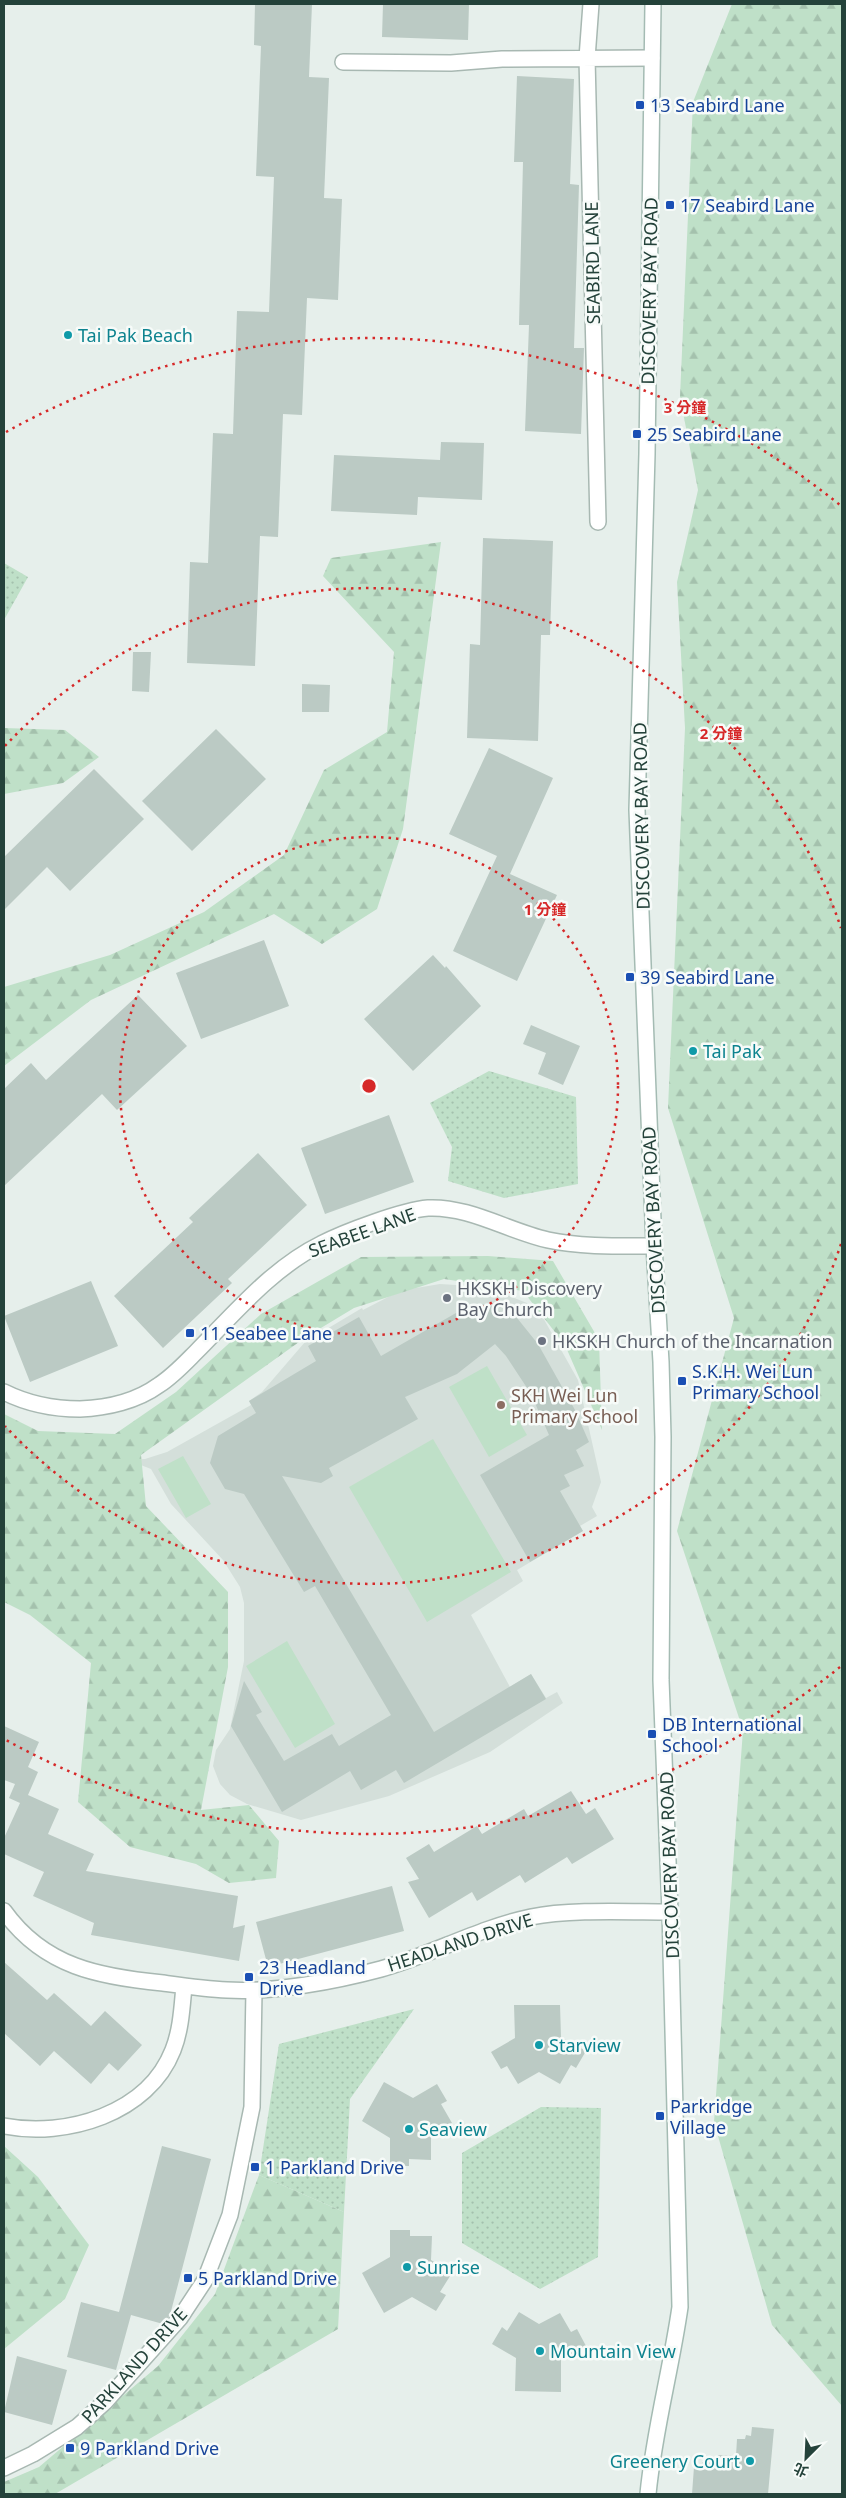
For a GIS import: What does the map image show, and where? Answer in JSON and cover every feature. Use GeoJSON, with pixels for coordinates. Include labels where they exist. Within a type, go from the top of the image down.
{"type":"FeatureCollection","features":[{"type":"Feature","properties":{"kind":"street","name":"SEABIRD LANE"},"geometry":{"type":"LineString","coordinates":[[591,4],[587,58],[598,522]]}},
{"type":"Feature","properties":{"kind":"street","name":"DISCOVERY BAY ROAD"},"geometry":{"type":"LineString","coordinates":[[648,2494],[656,2431],[673,2352],[680,2307],[670,1912],[661,1680],[662,1399],[654,1246],[637,810],[647,454],[653,4]]}},
{"type":"Feature","properties":{"kind":"street"},"geometry":{"type":"LineString","coordinates":[[343,62],[452,63],[502,59],[652,58]]}},
{"type":"Feature","properties":{"kind":"street","name":"SEABEE LANE"},"geometry":{"type":"LineString","coordinates":[[4,1392],[40,1405],[72,1409],[109,1406],[146,1393],[173,1374],[276,1273],[298,1255],[323,1242],[404,1213],[427,1208],[451,1209],[549,1240],[619,1246],[654,1246]]}},
{"type":"Feature","properties":{"kind":"street","name":"HEADLAND DRIVE"},"geometry":{"type":"LineString","coordinates":[[4,1911],[21,1932],[72,1966],[108,1976],[228,1990],[254,1990],[339,1979],[383,1968],[530,1917],[560,1914],[670,1912]]}},
{"type":"Feature","properties":{"kind":"street"},"geometry":{"type":"LineString","coordinates":[[4,2126],[31,2129],[66,2127],[97,2119],[135,2097],[158,2074],[173,2051],[177,2038],[184,1986]]}},
{"type":"Feature","properties":{"kind":"street","name":"PARKLAND DRIVE"},"geometry":{"type":"LineString","coordinates":[[4,2468],[33,2454],[77,2427],[105,2402],[180,2318],[205,2280],[230,2215],[252,2107],[254,1990]]}},
{"type":"Feature","properties":{"kind":"shaded area"},"geometry":{"type":"Polygon","coordinates":[[[440,1284],[487,1287],[537,1307],[578,1380],[601,1482],[592,1507],[597,1516],[580,1526],[583,1531],[517,1570],[523,1581],[471,1615],[510,1687],[531,1674],[546,1698],[557,1692],[563,1703],[490,1752],[389,1796],[301,1820],[247,1804],[230,1795],[220,1784],[213,1766],[216,1750],[230,1729],[244,1661],[244,1603],[240,1587],[223,1560],[171,1504],[151,1469],[128,1460],[145,1459],[167,1452],[251,1405],[249,1401],[262,1392],[305,1342],[362,1308],[363,1310],[390,1296],[410,1289],[440,1284]]]}},
{"type":"Feature","properties":{"kind":"green space"},"geometry":{"type":"Polygon","coordinates":[[[732,4],[842,4],[842,2406],[772,2325],[714,2122],[743,1730],[677,1531],[734,1318],[668,1108],[685,728],[677,582],[698,490],[680,397],[693,102],[732,4]]]}},
{"type":"Feature","properties":{"kind":"green space"},"geometry":{"type":"Polygon","coordinates":[[[441,542],[403,829],[377,909],[322,944],[274,914],[91,1000],[4,1066],[4,987],[110,955],[204,912],[284,855],[324,770],[387,732],[394,652],[323,576],[331,558],[441,542]]]}},
{"type":"Feature","properties":{"kind":"green space"},"geometry":{"type":"Polygon","coordinates":[[[4,563],[28,577],[4,620],[4,563]]]}},
{"type":"Feature","properties":{"kind":"green space"},"geometry":{"type":"Polygon","coordinates":[[[4,728],[65,730],[99,757],[63,783],[4,794],[4,728]]]}},
{"type":"Feature","properties":{"kind":"green space"},"geometry":{"type":"Polygon","coordinates":[[[489,1071],[576,1097],[578,1184],[504,1198],[448,1181],[452,1147],[430,1103],[489,1071]]]}},
{"type":"Feature","properties":{"kind":"green space"},"geometry":{"type":"Polygon","coordinates":[[[488,1256],[553,1261],[599,1340],[602,1430],[565,1345],[523,1291],[444,1279],[354,1308],[306,1337],[141,1455],[146,1506],[228,1592],[228,1667],[201,1810],[249,1805],[279,1841],[276,1878],[229,1883],[196,1864],[130,1847],[78,1802],[91,1663],[30,1615],[4,1602],[4,1414],[38,1431],[115,1434],[176,1392],[261,1314],[361,1257],[488,1256]]]}},
{"type":"Feature","properties":{"kind":"green space"},"geometry":{"type":"Polygon","coordinates":[[[487,1366],[527,1435],[489,1457],[449,1387],[487,1366]]]}},
{"type":"Feature","properties":{"kind":"green space"},"geometry":{"type":"Polygon","coordinates":[[[433,1439],[511,1572],[427,1622],[349,1487],[433,1439]]]}},
{"type":"Feature","properties":{"kind":"green space"},"geometry":{"type":"Polygon","coordinates":[[[183,1456],[211,1504],[186,1518],[158,1469],[183,1456]]]}},
{"type":"Feature","properties":{"kind":"green space"},"geometry":{"type":"Polygon","coordinates":[[[287,1641],[335,1724],[295,1748],[246,1666],[287,1641]]]}},
{"type":"Feature","properties":{"kind":"green space"},"geometry":{"type":"Polygon","coordinates":[[[414,2009],[350,2099],[344,2212],[259,2175],[279,2044],[414,2009]]]}},
{"type":"Feature","properties":{"kind":"green space"},"geometry":{"type":"Polygon","coordinates":[[[541,2107],[601,2108],[598,2257],[540,2289],[462,2243],[462,2153],[541,2107]]]}},
{"type":"Feature","properties":{"kind":"green space"},"geometry":{"type":"Polygon","coordinates":[[[4,2146],[38,2177],[89,2245],[65,2299],[4,2349],[4,2146]]]}},
{"type":"Feature","properties":{"kind":"green space"},"geometry":{"type":"Polygon","coordinates":[[[259,2175],[344,2212],[338,2329],[55,2494],[4,2494],[4,2482],[39,2467],[158,2366],[215,2294],[259,2175]]]}},
{"type":"Feature","properties":{"kind":"building"},"geometry":{"type":"Polygon","coordinates":[[[255,4],[312,4],[309,77],[329,78],[324,198],[342,199],[338,300],[307,298],[302,415],[283,414],[278,537],[260,536],[255,666],[187,663],[190,562],[208,563],[213,433],[233,434],[237,311],[269,312],[274,177],[256,176],[261,46],[254,45],[255,4]]]}},
{"type":"Feature","properties":{"kind":"building"},"geometry":{"type":"Polygon","coordinates":[[[383,4],[469,4],[468,40],[382,37],[383,4]]]}},
{"type":"Feature","properties":{"kind":"building"},"geometry":{"type":"Polygon","coordinates":[[[517,76],[574,79],[570,184],[579,185],[574,348],[584,348],[581,434],[525,431],[529,325],[519,325],[523,162],[514,162],[517,76]]]}},
{"type":"Feature","properties":{"kind":"building"},"geometry":{"type":"Polygon","coordinates":[[[441,442],[484,443],[482,500],[418,497],[417,515],[331,511],[334,455],[440,460],[441,442]]]}},
{"type":"Feature","properties":{"kind":"building"},"geometry":{"type":"Polygon","coordinates":[[[483,538],[553,541],[550,635],[541,635],[538,741],[467,738],[470,644],[480,645],[483,538]]]}},
{"type":"Feature","properties":{"kind":"building"},"geometry":{"type":"Polygon","coordinates":[[[133,652],[151,652],[149,692],[132,691],[133,652]]]}},
{"type":"Feature","properties":{"kind":"building"},"geometry":{"type":"Polygon","coordinates":[[[302,684],[330,685],[329,712],[302,712],[302,684]]]}},
{"type":"Feature","properties":{"kind":"building"},"geometry":{"type":"Polygon","coordinates":[[[216,729],[266,779],[192,851],[142,801],[216,729]]]}},
{"type":"Feature","properties":{"kind":"building"},"geometry":{"type":"Polygon","coordinates":[[[489,748],[553,778],[510,874],[557,895],[517,981],[453,951],[497,856],[449,834],[489,748]]]}},
{"type":"Feature","properties":{"kind":"building"},"geometry":{"type":"Polygon","coordinates":[[[94,769],[144,819],[70,891],[47,867],[4,910],[4,857],[94,769]]]}},
{"type":"Feature","properties":{"kind":"building"},"geometry":{"type":"Polygon","coordinates":[[[264,940],[289,1006],[201,1039],[176,973],[264,940]]]}},
{"type":"Feature","properties":{"kind":"building"},"geometry":{"type":"Polygon","coordinates":[[[433,955],[445,968],[446,966],[481,1006],[413,1071],[364,1019],[433,955]]]}},
{"type":"Feature","properties":{"kind":"building"},"geometry":{"type":"Polygon","coordinates":[[[138,995],[187,1046],[117,1110],[102,1094],[4,1186],[4,1089],[31,1063],[46,1080],[138,995]]]}},
{"type":"Feature","properties":{"kind":"building"},"geometry":{"type":"Polygon","coordinates":[[[531,1025],[580,1046],[563,1085],[538,1074],[546,1053],[523,1044],[531,1025]]]}},
{"type":"Feature","properties":{"kind":"building"},"geometry":{"type":"Polygon","coordinates":[[[389,1115],[414,1182],[325,1214],[301,1148],[389,1115]]]}},
{"type":"Feature","properties":{"kind":"building"},"geometry":{"type":"Polygon","coordinates":[[[258,1153],[307,1205],[228,1279],[232,1283],[163,1348],[114,1296],[193,1222],[189,1218],[258,1153]]]}},
{"type":"Feature","properties":{"kind":"building"},"geometry":{"type":"Polygon","coordinates":[[[91,1281],[118,1346],[30,1382],[4,1316],[91,1281]]]}},
{"type":"Feature","properties":{"kind":"building"},"geometry":{"type":"Polygon","coordinates":[[[484,1304],[490,1305],[502,1313],[509,1308],[538,1344],[575,1410],[589,1442],[576,1450],[584,1466],[564,1475],[570,1486],[560,1491],[583,1531],[530,1562],[480,1475],[549,1435],[531,1394],[506,1356],[495,1344],[457,1374],[405,1397],[418,1419],[329,1468],[333,1476],[321,1483],[282,1476],[434,1732],[531,1674],[546,1699],[404,1783],[396,1770],[361,1790],[350,1771],[282,1812],[231,1726],[244,1681],[262,1712],[256,1715],[284,1761],[332,1734],[339,1746],[391,1715],[315,1586],[304,1592],[244,1494],[225,1489],[210,1463],[218,1436],[256,1413],[249,1401],[316,1361],[308,1346],[359,1317],[381,1356],[456,1313],[484,1304]]]}},
{"type":"Feature","properties":{"kind":"building"},"geometry":{"type":"Polygon","coordinates":[[[4,1726],[39,1742],[28,1767],[38,1772],[28,1795],[59,1809],[48,1834],[94,1854],[86,1871],[238,1896],[233,1928],[245,1925],[239,1961],[91,1935],[94,1923],[33,1896],[44,1872],[4,1854],[4,1838],[20,1803],[9,1798],[15,1784],[4,1780],[4,1726]]]}},
{"type":"Feature","properties":{"kind":"building"},"geometry":{"type":"Polygon","coordinates":[[[571,1791],[586,1814],[595,1808],[614,1839],[572,1864],[567,1857],[525,1883],[520,1875],[477,1901],[472,1892],[429,1918],[408,1882],[419,1879],[406,1858],[429,1844],[434,1852],[477,1826],[482,1834],[524,1809],[528,1816],[571,1791]]]}},
{"type":"Feature","properties":{"kind":"building"},"geometry":{"type":"Polygon","coordinates":[[[392,1886],[404,1931],[268,1967],[256,1922],[392,1886]]]}},
{"type":"Feature","properties":{"kind":"building"},"geometry":{"type":"Polygon","coordinates":[[[4,1962],[47,2000],[54,1993],[91,2026],[105,2011],[142,2045],[118,2071],[109,2063],[91,2084],[54,2051],[40,2066],[4,2033],[4,1962]]]}},
{"type":"Feature","properties":{"kind":"building","name":"Starview"},"geometry":{"type":"Polygon","coordinates":[[[514,2005],[560,2005],[561,2037],[586,2051],[576,2068],[571,2065],[560,2084],[539,2072],[518,2084],[507,2066],[501,2069],[491,2052],[515,2038],[514,2005]]]}},
{"type":"Feature","properties":{"kind":"building","name":"Seaview"},"geometry":{"type":"Polygon","coordinates":[[[384,2082],[413,2098],[437,2084],[447,2101],[441,2104],[452,2123],[431,2135],[431,2160],[409,2159],[409,2166],[390,2166],[390,2138],[362,2121],[384,2082]]]}},
{"type":"Feature","properties":{"kind":"building"},"geometry":{"type":"Polygon","coordinates":[[[162,2146],[211,2159],[170,2315],[163,2324],[131,2315],[116,2370],[67,2357],[81,2302],[119,2312],[162,2146]]]}},
{"type":"Feature","properties":{"kind":"building","name":"Sunrise"},"geometry":{"type":"Polygon","coordinates":[[[390,2230],[410,2230],[410,2236],[432,2236],[431,2260],[452,2273],[440,2292],[446,2295],[436,2311],[412,2297],[384,2313],[362,2273],[390,2257],[390,2230]]]}},
{"type":"Feature","properties":{"kind":"building","name":"Mountain View"},"geometry":{"type":"Polygon","coordinates":[[[519,2312],[539,2324],[560,2313],[571,2332],[577,2329],[586,2346],[561,2360],[561,2392],[515,2391],[516,2358],[492,2344],[502,2327],[507,2331],[519,2312]]]}},
{"type":"Feature","properties":{"kind":"building"},"geometry":{"type":"Polygon","coordinates":[[[17,2356],[67,2370],[52,2425],[4,2412],[17,2356]]]}},
{"type":"Feature","properties":{"kind":"building","name":"Greenery Court"},"geometry":{"type":"Polygon","coordinates":[[[752,2427],[774,2429],[768,2494],[692,2494],[694,2467],[702,2467],[702,2462],[717,2463],[718,2455],[736,2456],[737,2439],[745,2439],[746,2435],[751,2436],[752,2427]]]}},
{"type":"Feature","properties":{"kind":"place","name":"13 Seabird Lane"},"geometry":{"type":"Point","coordinates":[640,105]}},
{"type":"Feature","properties":{"kind":"place","name":"17 Seabird Lane"},"geometry":{"type":"Point","coordinates":[670,205]}},
{"type":"Feature","properties":{"kind":"place","name":"Tai Pak Beach"},"geometry":{"type":"Point","coordinates":[68,335]}},
{"type":"Feature","properties":{"kind":"place","name":"25 Seabird Lane"},"geometry":{"type":"Point","coordinates":[637,434]}},
{"type":"Feature","properties":{"kind":"place","name":"39 Seabird Lane"},"geometry":{"type":"Point","coordinates":[630,977]}},
{"type":"Feature","properties":{"kind":"place","name":"Tai Pak"},"geometry":{"type":"Point","coordinates":[693,1051]}},
{"type":"Feature","properties":{"kind":"place","name":"HKSKH Discovery Bay Church"},"geometry":{"type":"Point","coordinates":[447,1298]}},
{"type":"Feature","properties":{"kind":"place","name":"11 Seabee Lane"},"geometry":{"type":"Point","coordinates":[190,1333]}},
{"type":"Feature","properties":{"kind":"place","name":"HKSKH Church of the Incarnation"},"geometry":{"type":"Point","coordinates":[542,1341]}},
{"type":"Feature","properties":{"kind":"place","name":"S.K.H. Wei Lun Primary School"},"geometry":{"type":"Point","coordinates":[682,1381]}},
{"type":"Feature","properties":{"kind":"place","name":"SKH Wei Lun Primary School"},"geometry":{"type":"Point","coordinates":[501,1405]}},
{"type":"Feature","properties":{"kind":"place","name":"DB International School"},"geometry":{"type":"Point","coordinates":[652,1734]}},
{"type":"Feature","properties":{"kind":"place","name":"23 Headland Drive"},"geometry":{"type":"Point","coordinates":[249,1977]}},
{"type":"Feature","properties":{"kind":"place","name":"Starview"},"geometry":{"type":"Point","coordinates":[539,2045]}},
{"type":"Feature","properties":{"kind":"place","name":"Parkridge Village"},"geometry":{"type":"Point","coordinates":[660,2116]}},
{"type":"Feature","properties":{"kind":"place","name":"Seaview"},"geometry":{"type":"Point","coordinates":[409,2129]}},
{"type":"Feature","properties":{"kind":"place","name":"1 Parkland Drive"},"geometry":{"type":"Point","coordinates":[255,2167]}},
{"type":"Feature","properties":{"kind":"place","name":"Sunrise"},"geometry":{"type":"Point","coordinates":[407,2267]}},
{"type":"Feature","properties":{"kind":"place","name":"5 Parkland Drive"},"geometry":{"type":"Point","coordinates":[188,2278]}},
{"type":"Feature","properties":{"kind":"place","name":"Mountain View"},"geometry":{"type":"Point","coordinates":[540,2351]}},
{"type":"Feature","properties":{"kind":"place","name":"9 Parkland Drive"},"geometry":{"type":"Point","coordinates":[70,2448]}},
{"type":"Feature","properties":{"kind":"place","name":"Greenery Court"},"geometry":{"type":"Point","coordinates":[750,2461]}}]}
